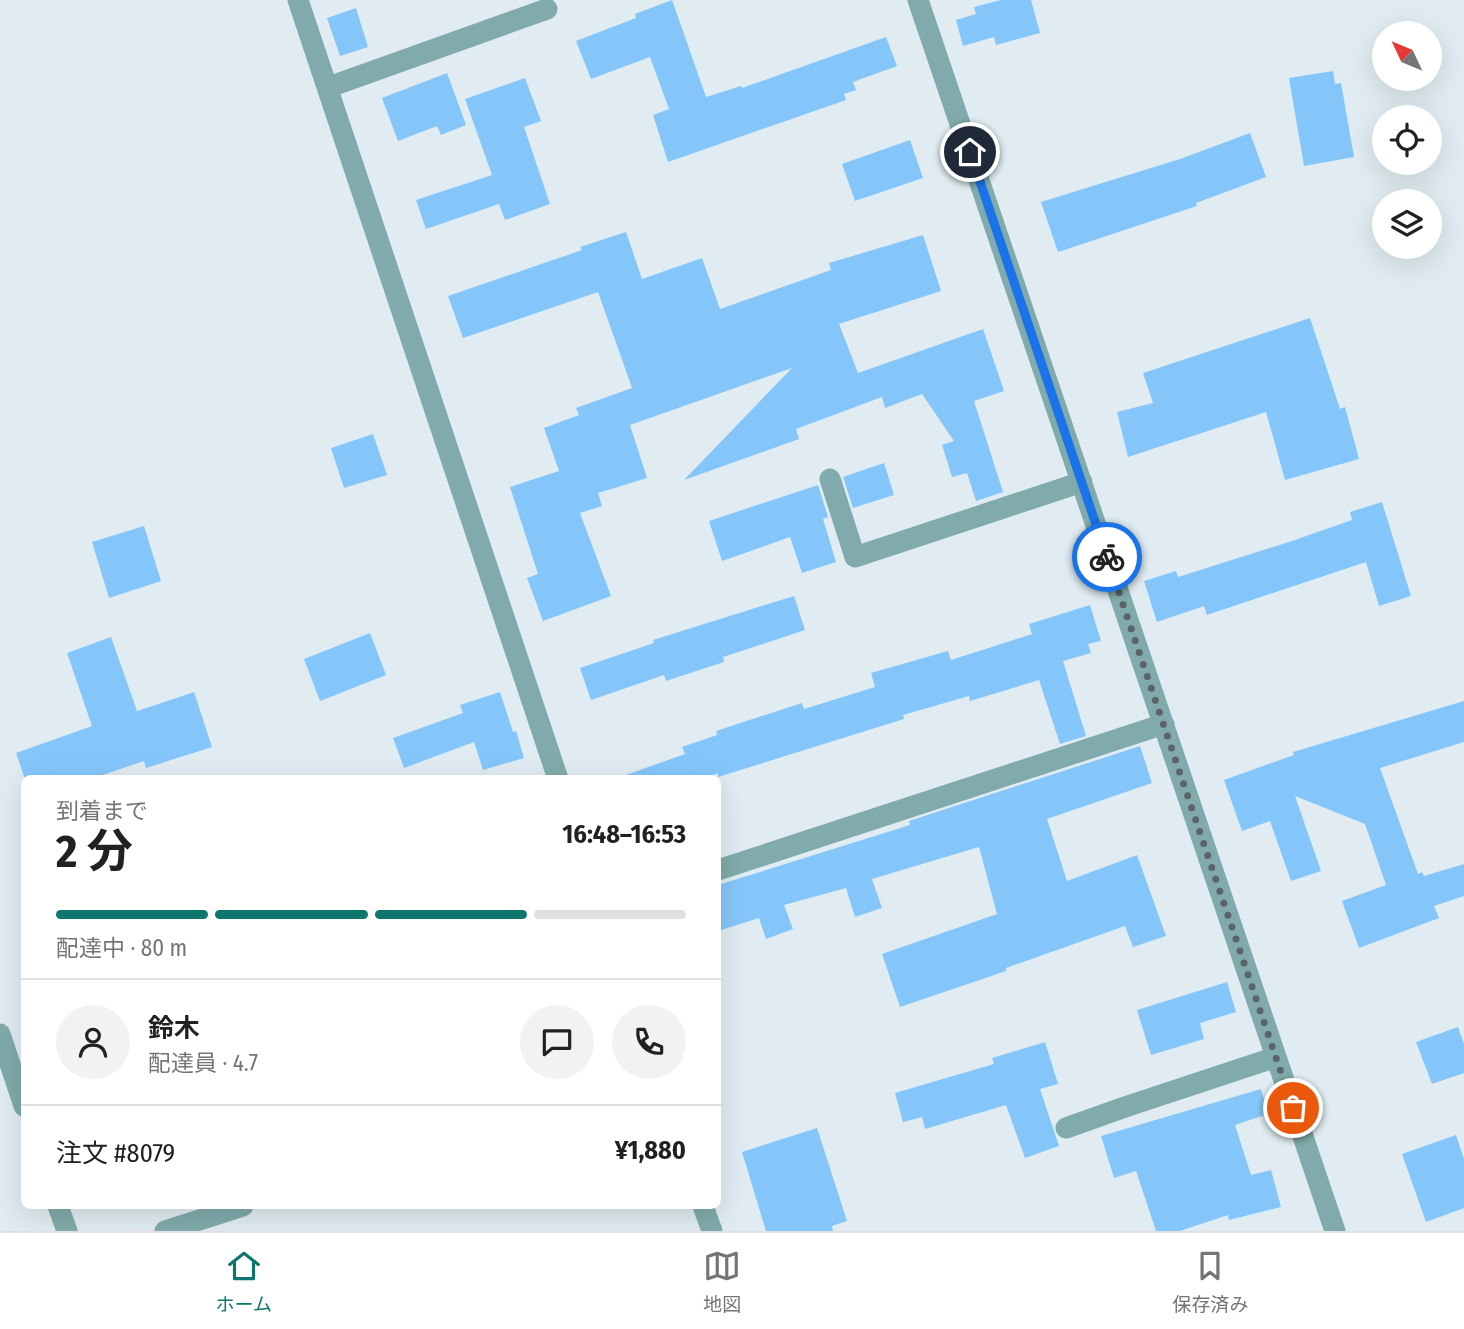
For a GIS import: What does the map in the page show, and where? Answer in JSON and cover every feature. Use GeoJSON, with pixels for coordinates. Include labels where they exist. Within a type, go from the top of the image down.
{"type":"FeatureCollection","features":[{"type":"Feature","properties":{"kind":"street"},"geometry":{"type":"LineString","coordinates":[[298,0],[329,86],[557,775]]}},
{"type":"Feature","properties":{"kind":"street"},"geometry":{"type":"LineString","coordinates":[[918,0],[1335,1231]]}},
{"type":"Feature","properties":{"kind":"street"},"geometry":{"type":"LineString","coordinates":[[329,86],[547,9]]}},
{"type":"Feature","properties":{"kind":"street"},"geometry":{"type":"LineString","coordinates":[[830,479],[855,557],[1082,482]]}},
{"type":"Feature","properties":{"kind":"street"},"geometry":{"type":"LineString","coordinates":[[721,869],[1164,724]]}},
{"type":"Feature","properties":{"kind":"street"},"geometry":{"type":"LineString","coordinates":[[0,1034],[21,1097]]}},
{"type":"Feature","properties":{"kind":"street"},"geometry":{"type":"LineString","coordinates":[[1066,1128],[1276,1057]]}},
{"type":"Feature","properties":{"kind":"street"},"geometry":{"type":"LineString","coordinates":[[59,1209],[67,1231]]}},
{"type":"Feature","properties":{"kind":"street"},"geometry":{"type":"LineString","coordinates":[[165,1231],[234,1209]]}},
{"type":"Feature","properties":{"kind":"street"},"geometry":{"type":"LineString","coordinates":[[704,1209],[712,1231]]}},
{"type":"Feature","properties":{"kind":"building"},"geometry":{"type":"Polygon","coordinates":[[[672,0],[706,97],[741,86],[742,88],[886,37],[897,66],[853,82],[856,90],[844,94],[846,100],[668,162],[653,115],[669,109],[650,57],[591,79],[576,41],[636,18],[635,14],[672,0]]]}},
{"type":"Feature","properties":{"kind":"building"},"geometry":{"type":"Polygon","coordinates":[[[1001,0],[1031,0],[1040,33],[996,45],[994,37],[963,46],[956,20],[976,14],[974,7],[1001,0]]]}},
{"type":"Feature","properties":{"kind":"building"},"geometry":{"type":"Polygon","coordinates":[[[356,8],[368,47],[340,56],[327,18],[356,8]]]}},
{"type":"Feature","properties":{"kind":"building"},"geometry":{"type":"Polygon","coordinates":[[[1333,71],[1335,84],[1341,83],[1354,157],[1304,166],[1289,78],[1333,71]]]}},
{"type":"Feature","properties":{"kind":"building"},"geometry":{"type":"Polygon","coordinates":[[[447,73],[466,125],[441,135],[437,126],[398,141],[382,98],[447,73]]]}},
{"type":"Feature","properties":{"kind":"building"},"geometry":{"type":"Polygon","coordinates":[[[525,78],[541,121],[524,127],[550,204],[505,220],[499,204],[426,229],[416,200],[492,175],[465,99],[525,78]]]}},
{"type":"Feature","properties":{"kind":"building"},"geometry":{"type":"Polygon","coordinates":[[[1250,133],[1266,177],[1196,203],[1197,206],[1058,252],[1041,202],[1180,159],[1250,133]]]}},
{"type":"Feature","properties":{"kind":"building"},"geometry":{"type":"Polygon","coordinates":[[[910,140],[923,178],[855,201],[842,164],[910,140]]]}},
{"type":"Feature","properties":{"kind":"building"},"geometry":{"type":"Polygon","coordinates":[[[626,232],[642,279],[702,258],[720,309],[831,270],[829,263],[923,235],[941,291],[839,324],[858,373],[983,329],[1004,391],[974,401],[1003,492],[976,501],[967,473],[952,477],[942,445],[954,441],[922,394],[885,408],[882,397],[796,429],[799,439],[684,480],[792,368],[630,425],[647,478],[598,493],[602,506],[580,513],[611,596],[543,621],[527,578],[538,574],[510,487],[559,471],[544,428],[579,415],[576,408],[632,388],[598,292],[463,338],[448,296],[626,232]]]}},
{"type":"Feature","properties":{"kind":"building"},"geometry":{"type":"Polygon","coordinates":[[[1310,318],[1340,409],[1345,407],[1359,459],[1285,480],[1266,412],[1128,457],[1117,412],[1153,403],[1143,373],[1310,318]]]}},
{"type":"Feature","properties":{"kind":"building"},"geometry":{"type":"Polygon","coordinates":[[[373,434],[387,475],[344,488],[331,448],[373,434]]]}},
{"type":"Feature","properties":{"kind":"building"},"geometry":{"type":"Polygon","coordinates":[[[884,463],[894,495],[853,508],[843,477],[884,463]]]}},
{"type":"Feature","properties":{"kind":"building"},"geometry":{"type":"Polygon","coordinates":[[[818,485],[828,517],[823,519],[836,562],[802,573],[790,537],[722,561],[709,521],[818,485]]]}},
{"type":"Feature","properties":{"kind":"building"},"geometry":{"type":"Polygon","coordinates":[[[1382,502],[1411,596],[1379,606],[1366,562],[1207,615],[1204,606],[1157,622],[1144,581],[1176,571],[1178,577],[1292,541],[1352,520],[1350,512],[1382,502]]]}},
{"type":"Feature","properties":{"kind":"building"},"geometry":{"type":"Polygon","coordinates":[[[144,526],[161,581],[109,598],[92,542],[144,526]]]}},
{"type":"Feature","properties":{"kind":"building"},"geometry":{"type":"Polygon","coordinates":[[[794,596],[805,630],[723,657],[724,662],[666,681],[664,675],[591,700],[580,668],[654,643],[653,640],[794,596]]]}},
{"type":"Feature","properties":{"kind":"building"},"geometry":{"type":"Polygon","coordinates":[[[1090,605],[1101,641],[1088,644],[1091,653],[1063,661],[1086,736],[1060,744],[1039,680],[970,701],[969,696],[903,715],[904,719],[721,776],[718,773],[626,775],[685,754],[682,747],[717,735],[716,731],[802,703],[804,709],[875,687],[871,673],[948,651],[951,660],[1032,634],[1029,624],[1090,605]]]}},
{"type":"Feature","properties":{"kind":"building"},"geometry":{"type":"Polygon","coordinates":[[[370,633],[386,675],[320,701],[304,659],[370,633]]]}},
{"type":"Feature","properties":{"kind":"building"},"geometry":{"type":"Polygon","coordinates":[[[111,637],[137,711],[194,692],[212,747],[146,768],[144,761],[103,775],[24,775],[16,753],[92,726],[67,653],[111,637]]]}},
{"type":"Feature","properties":{"kind":"building"},"geometry":{"type":"Polygon","coordinates":[[[500,692],[524,758],[483,770],[474,742],[404,768],[393,738],[463,713],[460,705],[500,692]]]}},
{"type":"Feature","properties":{"kind":"building"},"geometry":{"type":"Polygon","coordinates":[[[1464,701],[1464,742],[1380,768],[1418,874],[1422,872],[1424,876],[1464,864],[1464,896],[1434,906],[1439,918],[1359,948],[1342,901],[1386,885],[1365,824],[1295,796],[1321,871],[1291,881],[1270,821],[1242,831],[1224,780],[1294,755],[1293,752],[1464,701]]]}},
{"type":"Feature","properties":{"kind":"building"},"geometry":{"type":"Polygon","coordinates":[[[1140,746],[1152,783],[1047,819],[1067,881],[1137,855],[1166,936],[1133,947],[1125,926],[900,1007],[882,954],[997,914],[979,847],[872,879],[882,908],[855,917],[846,888],[784,905],[793,929],[766,939],[759,918],[721,930],[721,884],[910,825],[909,821],[1140,746]]]}},
{"type":"Feature","properties":{"kind":"building"},"geometry":{"type":"Polygon","coordinates":[[[1227,982],[1236,1012],[1200,1023],[1204,1039],[1151,1055],[1137,1010],[1227,982]]]}},
{"type":"Feature","properties":{"kind":"building"},"geometry":{"type":"Polygon","coordinates":[[[1458,1027],[1464,1044],[1464,1073],[1432,1084],[1416,1042],[1458,1027]]]}},
{"type":"Feature","properties":{"kind":"building"},"geometry":{"type":"Polygon","coordinates":[[[1045,1042],[1058,1084],[1040,1089],[1059,1146],[1025,1158],[1006,1105],[925,1129],[922,1117],[903,1122],[895,1093],[994,1064],[992,1058],[1045,1042]]]}},
{"type":"Feature","properties":{"kind":"building"},"geometry":{"type":"Polygon","coordinates":[[[1261,1089],[1268,1114],[1235,1125],[1251,1175],[1271,1170],[1281,1207],[1229,1220],[1228,1215],[1180,1231],[1156,1231],[1136,1171],[1114,1178],[1101,1136],[1261,1089]]]}},
{"type":"Feature","properties":{"kind":"building"},"geometry":{"type":"Polygon","coordinates":[[[817,1128],[847,1221],[832,1226],[833,1231],[766,1231],[742,1152],[817,1128]]]}},
{"type":"Feature","properties":{"kind":"building"},"geometry":{"type":"Polygon","coordinates":[[[1456,1135],[1464,1159],[1464,1208],[1426,1222],[1402,1154],[1456,1135]]]}},
{"type":"Feature","properties":{"kind":"way so far"},"geometry":{"type":"LineString","coordinates":[[1107,557],[1293,1108]]}},
{"type":"Feature","properties":{"kind":"route"},"geometry":{"type":"LineString","coordinates":[[970,152],[1107,557]]}}]}
